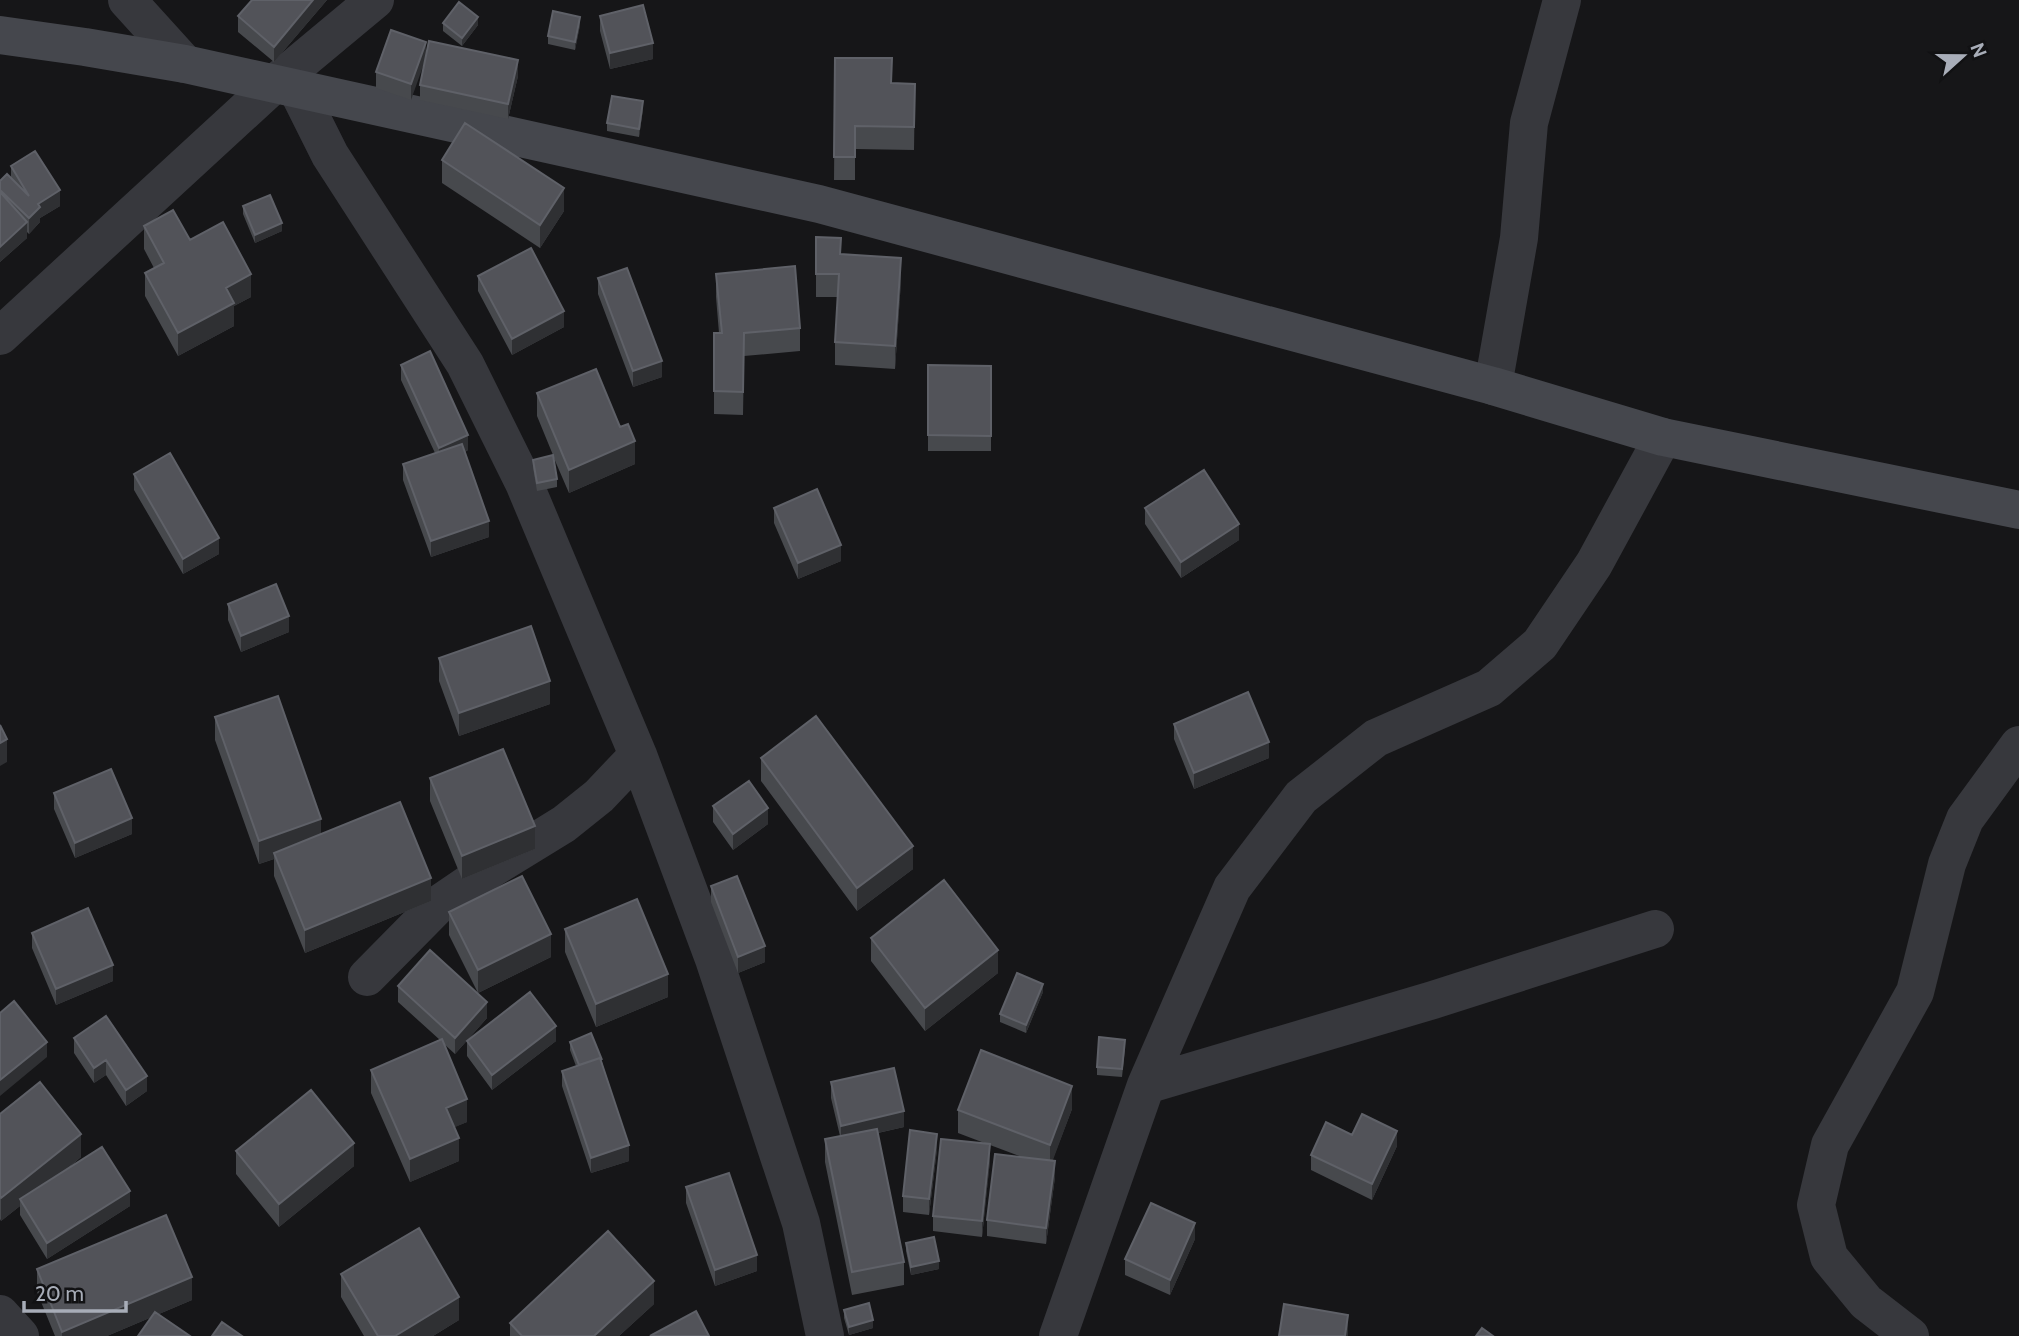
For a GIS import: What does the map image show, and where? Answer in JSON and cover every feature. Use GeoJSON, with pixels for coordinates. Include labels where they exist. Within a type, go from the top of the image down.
{"type":"FeatureCollection","features":[{"type":"Feature","properties":{"kind":"street"},"geometry":{"type":"LineString","coordinates":[[127,0],[185,64]]}},
{"type":"Feature","properties":{"kind":"street"},"geometry":{"type":"LineString","coordinates":[[0,336],[286,87],[375,0]]}},
{"type":"Feature","properties":{"kind":"street"},"geometry":{"type":"LineString","coordinates":[[1493,386],[1518,238],[1529,123],[1562,0]]}},
{"type":"Feature","properties":{"kind":"street"},"geometry":{"type":"LineString","coordinates":[[0,35],[185,64],[819,204],[1493,386],[1663,437],[2019,510]]}},
{"type":"Feature","properties":{"kind":"street"},"geometry":{"type":"LineString","coordinates":[[286,87],[465,364],[524,483],[638,755],[714,959],[801,1223],[825,1336]]}},
{"type":"Feature","properties":{"kind":"street"},"geometry":{"type":"LineString","coordinates":[[1058,1336],[1146,1085],[1232,888],[1301,797],[1376,738],[1489,688],[1540,644],[1594,564],[1663,437]]}},
{"type":"Feature","properties":{"kind":"street"},"geometry":{"type":"LineString","coordinates":[[1910,1336],[1866,1302],[1829,1257],[1816,1205],[1830,1145],[1915,992],[1947,864],[1965,819],[2019,745]]}},
{"type":"Feature","properties":{"kind":"street"},"geometry":{"type":"LineString","coordinates":[[367,977],[439,904],[564,824],[599,796],[638,755]]}},
{"type":"Feature","properties":{"kind":"street"},"geometry":{"type":"LineString","coordinates":[[1146,1085],[1433,1000],[1655,929]]}},
{"type":"Feature","properties":{"kind":"street"},"geometry":{"type":"LineString","coordinates":[[0,1314],[20,1336]]}},
{"type":"Feature","properties":{"kind":"building"},"geometry":{"type":"Polygon","coordinates":[[[252,0],[313,0],[274,47],[238,16],[252,0]]]}},
{"type":"Feature","properties":{"kind":"building"},"geometry":{"type":"Polygon","coordinates":[[[459,2],[478,17],[462,38],[443,23],[459,2]]]}},
{"type":"Feature","properties":{"kind":"building"},"geometry":{"type":"Polygon","coordinates":[[[643,5],[653,43],[610,53],[600,16],[643,5]]]}},
{"type":"Feature","properties":{"kind":"building"},"geometry":{"type":"Polygon","coordinates":[[[553,11],[580,17],[575,42],[548,36],[553,11]]]}},
{"type":"Feature","properties":{"kind":"building"},"geometry":{"type":"Polygon","coordinates":[[[391,30],[426,42],[411,84],[376,72],[391,30]]]}},
{"type":"Feature","properties":{"kind":"building"},"geometry":{"type":"Polygon","coordinates":[[[429,41],[518,60],[508,104],[420,85],[429,41]]]}},
{"type":"Feature","properties":{"kind":"building"},"geometry":{"type":"Polygon","coordinates":[[[835,58],[892,58],[891,83],[915,84],[914,127],[855,126],[855,157],[834,157],[835,58]]]}},
{"type":"Feature","properties":{"kind":"building"},"geometry":{"type":"Polygon","coordinates":[[[612,96],[643,101],[639,129],[607,123],[612,96]]]}},
{"type":"Feature","properties":{"kind":"building"},"geometry":{"type":"Polygon","coordinates":[[[465,123],[564,188],[540,225],[442,160],[465,123]]]}},
{"type":"Feature","properties":{"kind":"building"},"geometry":{"type":"Polygon","coordinates":[[[35,151],[60,190],[38,204],[40,207],[29,218],[0,190],[0,181],[7,174],[29,196],[11,166],[35,151]]]}},
{"type":"Feature","properties":{"kind":"building"},"geometry":{"type":"Polygon","coordinates":[[[0,192],[27,222],[0,247],[0,192]]]}},
{"type":"Feature","properties":{"kind":"building"},"geometry":{"type":"Polygon","coordinates":[[[270,195],[282,223],[255,235],[243,206],[270,195]]]}},
{"type":"Feature","properties":{"kind":"building"},"geometry":{"type":"Polygon","coordinates":[[[173,210],[190,240],[223,222],[251,274],[226,288],[234,303],[178,333],[145,273],[164,263],[144,226],[173,210]]]}},
{"type":"Feature","properties":{"kind":"building"},"geometry":{"type":"Polygon","coordinates":[[[816,237],[841,238],[840,254],[901,258],[895,346],[835,342],[839,274],[816,274],[816,237]]]}},
{"type":"Feature","properties":{"kind":"building"},"geometry":{"type":"Polygon","coordinates":[[[531,248],[564,311],[512,339],[478,276],[531,248]]]}},
{"type":"Feature","properties":{"kind":"building"},"geometry":{"type":"Polygon","coordinates":[[[795,266],[800,328],[744,333],[743,392],[714,391],[714,333],[722,333],[716,274],[795,266]]]}},
{"type":"Feature","properties":{"kind":"building"},"geometry":{"type":"Polygon","coordinates":[[[627,268],[662,361],[633,371],[598,278],[627,268]]]}},
{"type":"Feature","properties":{"kind":"building"},"geometry":{"type":"Polygon","coordinates":[[[430,351],[468,435],[439,448],[401,365],[430,351]]]}},
{"type":"Feature","properties":{"kind":"building"},"geometry":{"type":"Polygon","coordinates":[[[928,365],[991,366],[991,436],[928,435],[928,365]]]}},
{"type":"Feature","properties":{"kind":"building"},"geometry":{"type":"Polygon","coordinates":[[[596,369],[620,427],[628,424],[635,441],[569,470],[537,393],[596,369]]]}},
{"type":"Feature","properties":{"kind":"building"},"geometry":{"type":"Polygon","coordinates":[[[462,444],[489,521],[431,541],[403,464],[462,444]]]}},
{"type":"Feature","properties":{"kind":"building"},"geometry":{"type":"Polygon","coordinates":[[[170,453],[219,538],[183,559],[134,474],[170,453]]]}},
{"type":"Feature","properties":{"kind":"building"},"geometry":{"type":"Polygon","coordinates":[[[553,455],[557,479],[537,483],[533,460],[553,455]]]}},
{"type":"Feature","properties":{"kind":"building"},"geometry":{"type":"Polygon","coordinates":[[[1204,470],[1239,524],[1181,562],[1145,508],[1204,470]]]}},
{"type":"Feature","properties":{"kind":"building"},"geometry":{"type":"Polygon","coordinates":[[[817,489],[841,545],[798,563],[774,508],[817,489]]]}},
{"type":"Feature","properties":{"kind":"building"},"geometry":{"type":"Polygon","coordinates":[[[276,584],[289,616],[241,636],[228,604],[276,584]]]}},
{"type":"Feature","properties":{"kind":"building"},"geometry":{"type":"Polygon","coordinates":[[[531,626],[550,681],[459,713],[439,658],[531,626]]]}},
{"type":"Feature","properties":{"kind":"building"},"geometry":{"type":"Polygon","coordinates":[[[1248,692],[1269,742],[1194,773],[1174,724],[1248,692]]]}},
{"type":"Feature","properties":{"kind":"building"},"geometry":{"type":"Polygon","coordinates":[[[278,696],[321,819],[259,841],[215,717],[278,696]]]}},
{"type":"Feature","properties":{"kind":"building"},"geometry":{"type":"Polygon","coordinates":[[[816,716],[913,846],[857,888],[761,758],[816,716]]]}},
{"type":"Feature","properties":{"kind":"building"},"geometry":{"type":"Polygon","coordinates":[[[0,725],[7,739],[0,743],[0,725]]]}},
{"type":"Feature","properties":{"kind":"building"},"geometry":{"type":"Polygon","coordinates":[[[503,749],[535,826],[462,856],[430,778],[503,749]]]}},
{"type":"Feature","properties":{"kind":"building"},"geometry":{"type":"Polygon","coordinates":[[[111,769],[132,818],[75,843],[54,793],[111,769]]]}},
{"type":"Feature","properties":{"kind":"building"},"geometry":{"type":"Polygon","coordinates":[[[749,781],[768,808],[733,834],[713,806],[749,781]]]}},
{"type":"Feature","properties":{"kind":"building"},"geometry":{"type":"Polygon","coordinates":[[[400,802],[431,878],[305,930],[274,853],[400,802]]]}},
{"type":"Feature","properties":{"kind":"building"},"geometry":{"type":"Polygon","coordinates":[[[522,876],[551,934],[478,970],[449,912],[522,876]]]}},
{"type":"Feature","properties":{"kind":"building"},"geometry":{"type":"Polygon","coordinates":[[[737,876],[765,946],[738,957],[711,886],[737,876]]]}},
{"type":"Feature","properties":{"kind":"building"},"geometry":{"type":"Polygon","coordinates":[[[944,880],[998,950],[925,1008],[871,938],[944,880]]]}},
{"type":"Feature","properties":{"kind":"building"},"geometry":{"type":"Polygon","coordinates":[[[637,899],[668,974],[596,1004],[565,929],[637,899]]]}},
{"type":"Feature","properties":{"kind":"building"},"geometry":{"type":"Polygon","coordinates":[[[88,908],[113,965],[56,989],[32,933],[88,908]]]}},
{"type":"Feature","properties":{"kind":"building"},"geometry":{"type":"Polygon","coordinates":[[[430,950],[487,1002],[455,1038],[398,986],[430,950]]]}},
{"type":"Feature","properties":{"kind":"building"},"geometry":{"type":"Polygon","coordinates":[[[1017,973],[1043,984],[1026,1025],[1000,1014],[1017,973]]]}},
{"type":"Feature","properties":{"kind":"building"},"geometry":{"type":"Polygon","coordinates":[[[530,992],[556,1026],[492,1075],[467,1041],[530,992]]]}},
{"type":"Feature","properties":{"kind":"building"},"geometry":{"type":"Polygon","coordinates":[[[14,1001],[47,1042],[0,1080],[0,1013],[14,1001]]]}},
{"type":"Feature","properties":{"kind":"building"},"geometry":{"type":"Polygon","coordinates":[[[106,1016],[147,1076],[126,1090],[106,1060],[94,1068],[74,1038],[106,1016]]]}},
{"type":"Feature","properties":{"kind":"building"},"geometry":{"type":"Polygon","coordinates":[[[591,1033],[602,1060],[600,1058],[579,1065],[570,1042],[591,1033]]]}},
{"type":"Feature","properties":{"kind":"building"},"geometry":{"type":"Polygon","coordinates":[[[1099,1037],[1125,1040],[1122,1069],[1097,1067],[1099,1037]]]}},
{"type":"Feature","properties":{"kind":"building"},"geometry":{"type":"Polygon","coordinates":[[[442,1039],[467,1099],[446,1108],[459,1138],[410,1159],[371,1070],[442,1039]]]}},
{"type":"Feature","properties":{"kind":"building"},"geometry":{"type":"Polygon","coordinates":[[[981,1050],[1072,1086],[1050,1145],[958,1110],[981,1050]]]}},
{"type":"Feature","properties":{"kind":"building"},"geometry":{"type":"Polygon","coordinates":[[[600,1058],[629,1145],[591,1158],[562,1071],[600,1058]]]}},
{"type":"Feature","properties":{"kind":"building"},"geometry":{"type":"Polygon","coordinates":[[[894,1068],[904,1111],[841,1126],[831,1082],[894,1068]]]}},
{"type":"Feature","properties":{"kind":"building"},"geometry":{"type":"Polygon","coordinates":[[[40,1082],[81,1134],[1,1198],[0,1114],[40,1082]]]}},
{"type":"Feature","properties":{"kind":"building"},"geometry":{"type":"Polygon","coordinates":[[[311,1090],[354,1143],[279,1204],[236,1151],[311,1090]]]}},
{"type":"Feature","properties":{"kind":"building"},"geometry":{"type":"Polygon","coordinates":[[[1362,1114],[1397,1131],[1372,1184],[1311,1155],[1326,1122],[1352,1135],[1362,1114]]]}},
{"type":"Feature","properties":{"kind":"building"},"geometry":{"type":"Polygon","coordinates":[[[877,1129],[904,1262],[852,1272],[825,1139],[877,1129]]]}},
{"type":"Feature","properties":{"kind":"building"},"geometry":{"type":"Polygon","coordinates":[[[910,1130],[937,1134],[929,1199],[903,1196],[910,1130]]]}},
{"type":"Feature","properties":{"kind":"building"},"geometry":{"type":"Polygon","coordinates":[[[941,1139],[990,1144],[982,1221],[933,1216],[941,1139]]]}},
{"type":"Feature","properties":{"kind":"building"},"geometry":{"type":"Polygon","coordinates":[[[102,1147],[130,1191],[47,1243],[20,1199],[102,1147]]]}},
{"type":"Feature","properties":{"kind":"building"},"geometry":{"type":"Polygon","coordinates":[[[995,1154],[1055,1161],[1046,1228],[987,1220],[995,1154]]]}},
{"type":"Feature","properties":{"kind":"building"},"geometry":{"type":"Polygon","coordinates":[[[729,1173],[757,1255],[715,1270],[686,1187],[729,1173]]]}},
{"type":"Feature","properties":{"kind":"building"},"geometry":{"type":"Polygon","coordinates":[[[1151,1203],[1195,1223],[1170,1280],[1125,1259],[1151,1203]]]}},
{"type":"Feature","properties":{"kind":"building"},"geometry":{"type":"Polygon","coordinates":[[[166,1215],[192,1277],[62,1332],[37,1269],[166,1215]]]}},
{"type":"Feature","properties":{"kind":"building"},"geometry":{"type":"Polygon","coordinates":[[[419,1228],[459,1297],[395,1336],[378,1336],[341,1274],[419,1228]]]}},
{"type":"Feature","properties":{"kind":"building"},"geometry":{"type":"Polygon","coordinates":[[[608,1231],[654,1281],[594,1336],[522,1336],[510,1323],[608,1231]]]}},
{"type":"Feature","properties":{"kind":"building"},"geometry":{"type":"Polygon","coordinates":[[[934,1237],[939,1261],[911,1267],[906,1243],[934,1237]]]}},
{"type":"Feature","properties":{"kind":"building"},"geometry":{"type":"Polygon","coordinates":[[[869,1303],[873,1320],[849,1327],[844,1310],[869,1303]]]}},
{"type":"Feature","properties":{"kind":"building"},"geometry":{"type":"Polygon","coordinates":[[[1284,1304],[1348,1315],[1345,1336],[1279,1336],[1284,1304]]]}},
{"type":"Feature","properties":{"kind":"building"},"geometry":{"type":"Polygon","coordinates":[[[696,1311],[709,1336],[650,1336],[696,1311]]]}},
{"type":"Feature","properties":{"kind":"building"},"geometry":{"type":"Polygon","coordinates":[[[155,1312],[190,1336],[138,1336],[155,1312]]]}},
{"type":"Feature","properties":{"kind":"building"},"geometry":{"type":"Polygon","coordinates":[[[222,1322],[242,1336],[212,1336],[222,1322]]]}},
{"type":"Feature","properties":{"kind":"building"},"geometry":{"type":"Polygon","coordinates":[[[1482,1328],[1493,1336],[1476,1336],[1482,1328]]]}}]}
